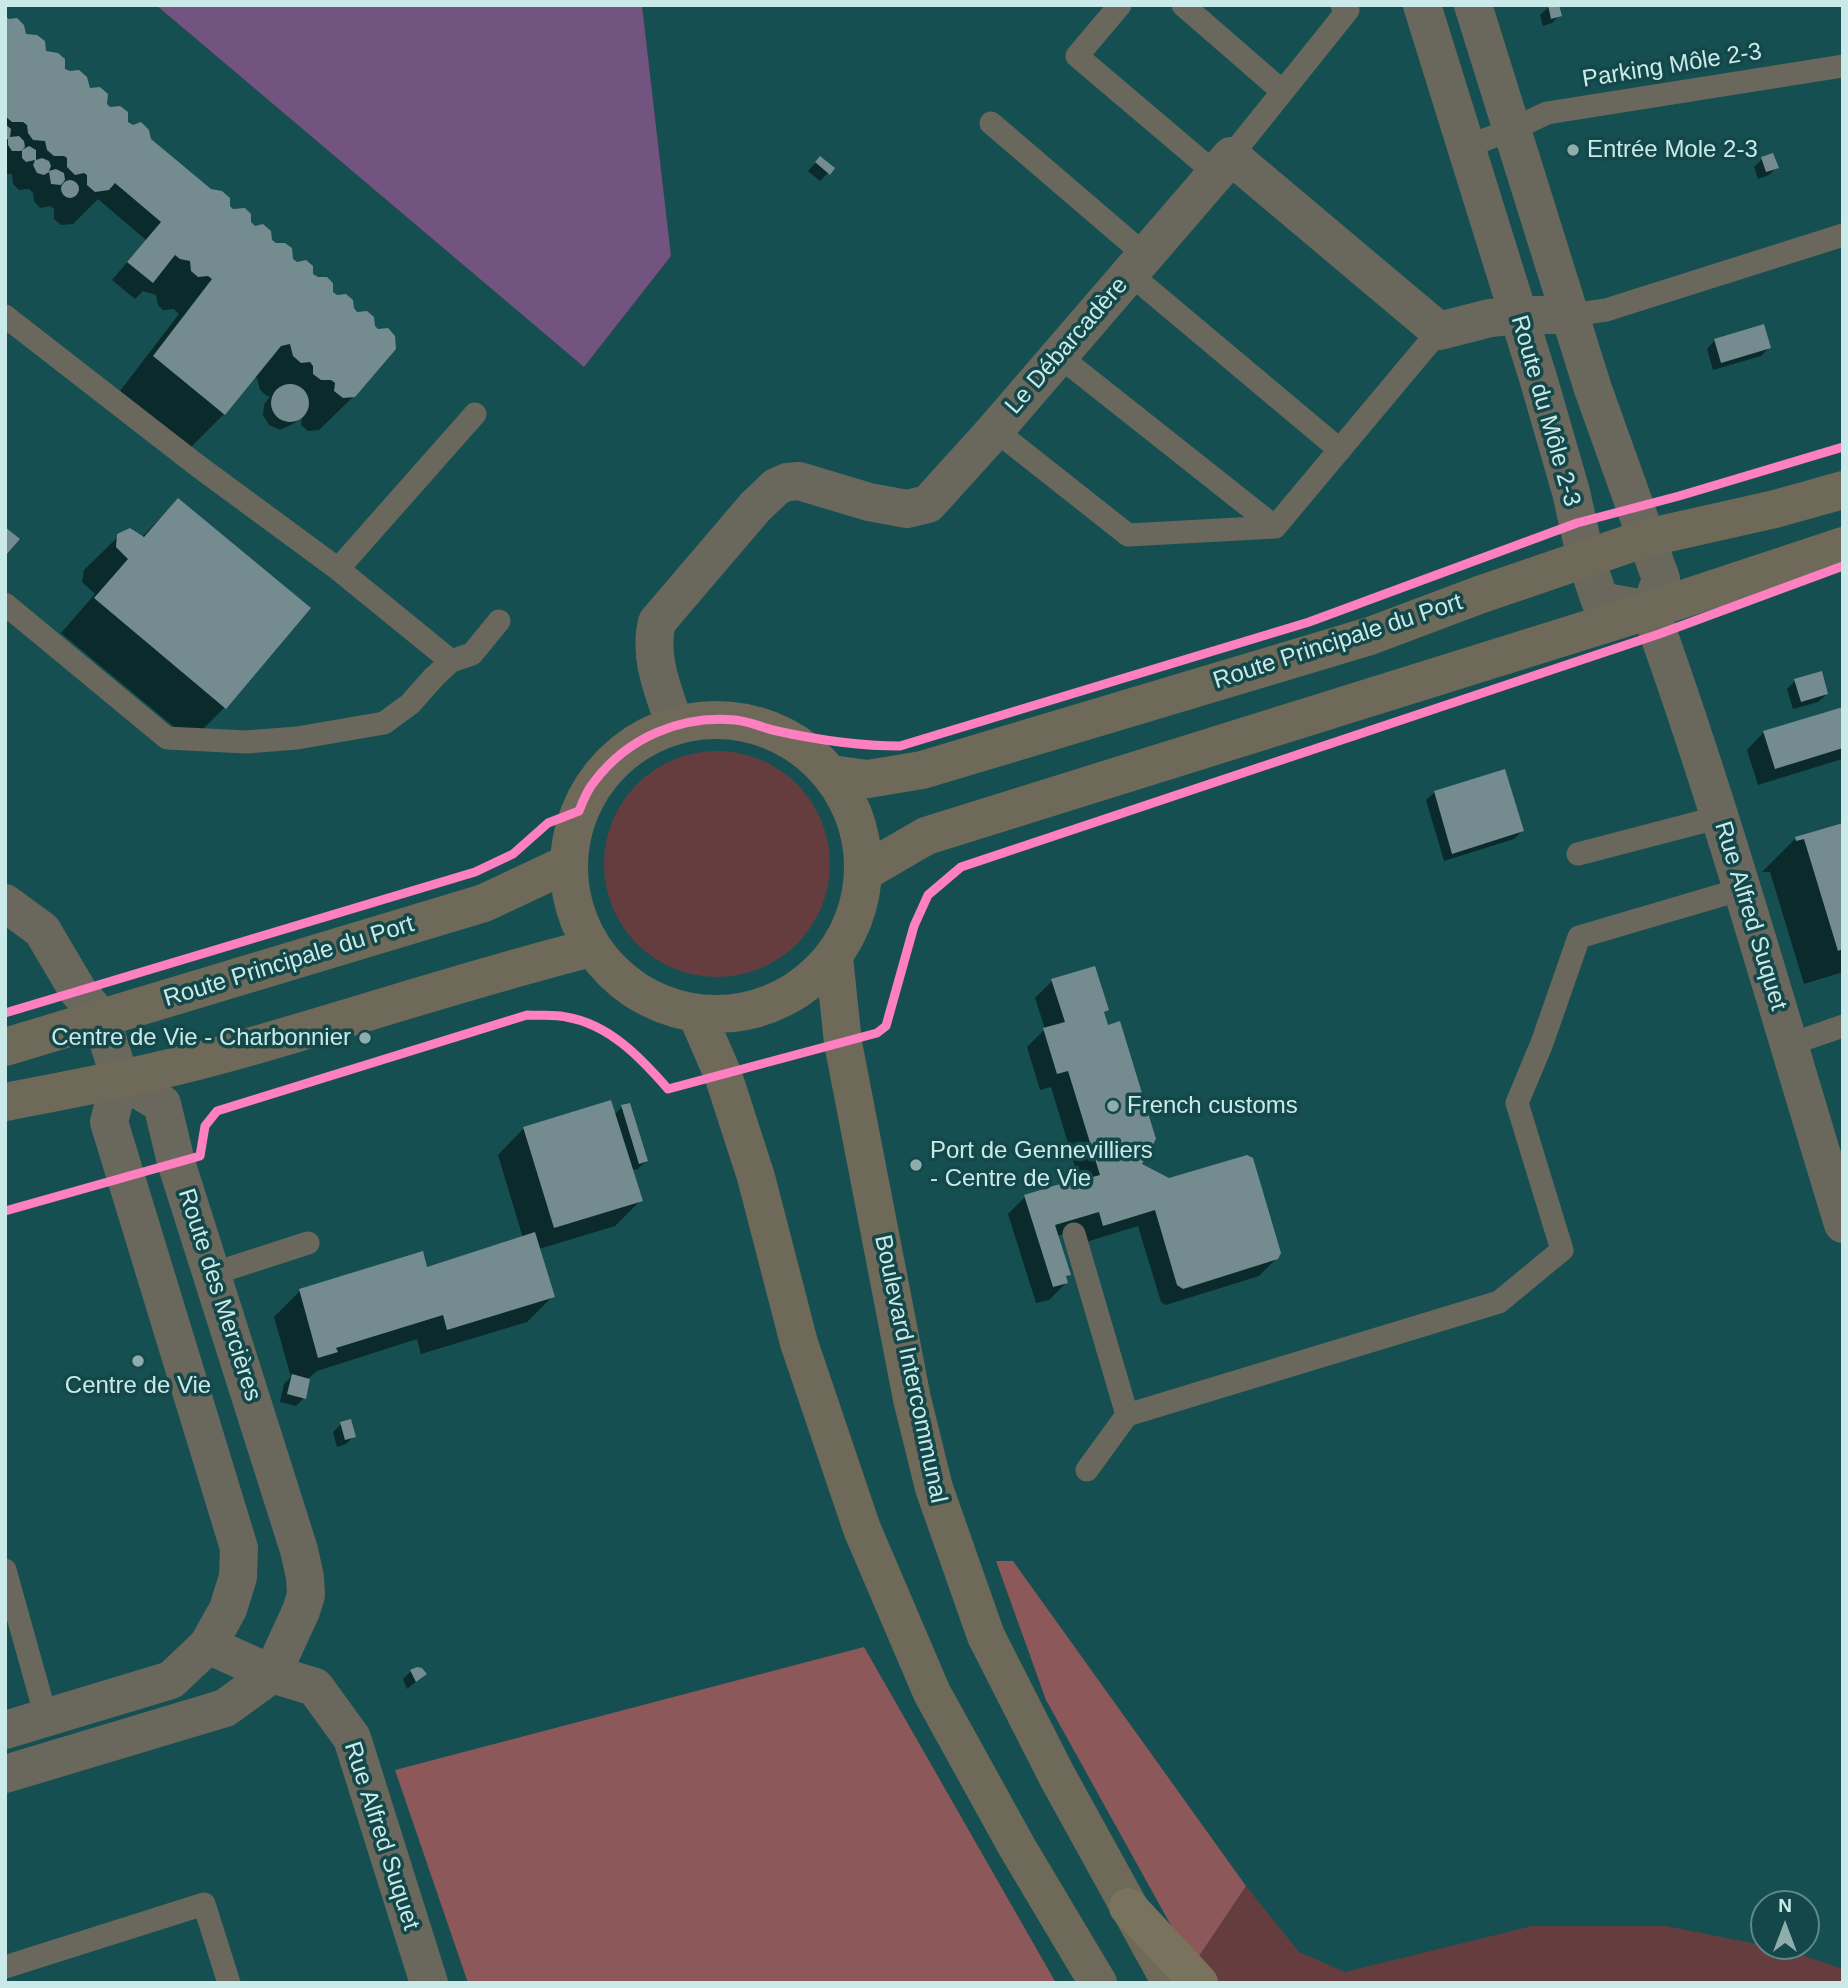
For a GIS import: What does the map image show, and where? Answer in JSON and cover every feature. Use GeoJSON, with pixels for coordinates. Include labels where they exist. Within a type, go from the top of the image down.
{"type":"FeatureCollection","features":[{"type":"Feature","properties":{"kind":"highway"},"geometry":{"type":"LineString","coordinates":[[1128,1907],[1199,1983]]}},
{"type":"Feature","properties":{"kind":"main road","name":"Route Principale du Port"},"geometry":{"type":"LineString","coordinates":[[831,774],[868,779],[922,769],[1370,636],[1479,595],[1646,538],[1775,509],[1843,490]]}},
{"type":"Feature","properties":{"kind":"main road"},"geometry":{"type":"LineString","coordinates":[[864,872],[926,836],[1650,610],[1843,546]]}},
{"type":"Feature","properties":{"kind":"main road"},"geometry":{"type":"LineString","coordinates":[[698,720],[737,720],[775,731],[807,750],[831,774],[851,807],[863,847],[864,872],[850,928],[834,957],[807,983],[779,1001],[739,1013],[697,1015],[659,1004],[623,982],[591,947],[573,908],[567,864],[570,840],[579,811],[593,783],[620,753],[654,732],[675,726],[698,720]]}},
{"type":"Feature","properties":{"kind":"main road","name":"Route Principale du Port"},"geometry":{"type":"LineString","coordinates":[[5,1047],[484,903],[567,864]]}},
{"type":"Feature","properties":{"kind":"main road"},"geometry":{"type":"LineString","coordinates":[[5,1101],[120,1079],[222,1055],[591,947]]}},
{"type":"Feature","properties":{"kind":"main road","name":"Boulevard Intercommunal"},"geometry":{"type":"LineString","coordinates":[[834,957],[843,1043],[912,1399],[934,1488],[986,1636],[1057,1776],[1171,1983]]}},
{"type":"Feature","properties":{"kind":"main road"},"geometry":{"type":"LineString","coordinates":[[697,1015],[723,1075],[756,1177],[799,1343],[862,1530],[932,1693],[1017,1847],[1098,1983]]}},
{"type":"Feature","properties":{"kind":"street","name":"Route du Môle 2-3"},"geometry":{"type":"LineString","coordinates":[[1422,5],[1571,492],[1586,559],[1600,601],[1650,610],[1661,579],[1593,389],[1473,5]]}},
{"type":"Feature","properties":{"kind":"street","name":"Le Débarcadère"},"geometry":{"type":"LineString","coordinates":[[675,726],[654,653],[653,638],[657,622],[776,487],[799,481],[869,502],[907,509],[928,504],[995,430],[1223,164]]}},
{"type":"Feature","properties":{"kind":"street"},"geometry":{"type":"LineString","coordinates":[[1223,164],[1439,331],[1490,318],[1571,315]]}},
{"type":"Feature","properties":{"kind":"street","name":"Rue Alfred Suquet"},"geometry":{"type":"LineString","coordinates":[[1650,610],[1720,817],[1843,1224]]}},
{"type":"Feature","properties":{"kind":"street"},"geometry":{"type":"LineString","coordinates":[[5,903],[41,930],[78,991],[101,1018],[120,1079],[109,1122],[239,1548],[238,1577],[228,1609],[208,1645],[171,1680],[5,1730]]}},
{"type":"Feature","properties":{"kind":"street","name":"Route des Mercières"},"geometry":{"type":"LineString","coordinates":[[5,1774],[225,1708],[272,1674],[306,1595],[299,1550],[176,1162],[162,1104],[120,1079]]}},
{"type":"Feature","properties":{"kind":"street","name":"Rue Alfred Suquet"},"geometry":{"type":"LineString","coordinates":[[208,1645],[272,1674],[315,1687],[352,1738],[429,1983]]}},
{"type":"Feature","properties":{"kind":"lane"},"geometry":{"type":"LineString","coordinates":[[1120,5],[1077,56],[1223,164],[1348,10],[1342,5]]}},
{"type":"Feature","properties":{"kind":"lane"},"geometry":{"type":"LineString","coordinates":[[1184,5],[1282,91]]}},
{"type":"Feature","properties":{"kind":"lane","name":"Parking Môle 2-3"},"geometry":{"type":"LineString","coordinates":[[1466,146],[1547,113],[1843,66]]}},
{"type":"Feature","properties":{"kind":"lane"},"geometry":{"type":"LineString","coordinates":[[991,123],[1137,264],[1340,450]]}},
{"type":"Feature","properties":{"kind":"lane"},"geometry":{"type":"LineString","coordinates":[[1571,315],[1606,310],[1843,236]]}},
{"type":"Feature","properties":{"kind":"lane"},"geometry":{"type":"LineString","coordinates":[[5,316],[198,466],[338,569],[451,661]]}},
{"type":"Feature","properties":{"kind":"lane"},"geometry":{"type":"LineString","coordinates":[[995,430],[1128,535],[1275,527],[1439,331]]}},
{"type":"Feature","properties":{"kind":"lane"},"geometry":{"type":"LineString","coordinates":[[1059,356],[1275,527]]}},
{"type":"Feature","properties":{"kind":"lane"},"geometry":{"type":"LineString","coordinates":[[338,569],[475,414]]}},
{"type":"Feature","properties":{"kind":"lane"},"geometry":{"type":"LineString","coordinates":[[5,604],[167,738],[246,742],[308,737],[384,723],[410,704],[451,661],[472,654],[499,621]]}},
{"type":"Feature","properties":{"kind":"lane"},"geometry":{"type":"LineString","coordinates":[[1577,853],[1720,817]]}},
{"type":"Feature","properties":{"kind":"lane"},"geometry":{"type":"LineString","coordinates":[[1087,1470],[1127,1415],[1499,1302],[1562,1250],[1517,1102],[1542,1043],[1579,937],[1742,889]]}},
{"type":"Feature","properties":{"kind":"lane"},"geometry":{"type":"LineString","coordinates":[[1790,1051],[1843,1026]]}},
{"type":"Feature","properties":{"kind":"lane"},"geometry":{"type":"LineString","coordinates":[[1074,1234],[1127,1415]]}},
{"type":"Feature","properties":{"kind":"lane"},"geometry":{"type":"LineString","coordinates":[[212,1274],[309,1242]]}},
{"type":"Feature","properties":{"kind":"lane"},"geometry":{"type":"LineString","coordinates":[[5,1570],[46,1717]]}},
{"type":"Feature","properties":{"kind":"lane"},"geometry":{"type":"LineString","coordinates":[[5,1967],[204,1904],[229,1983]]}},
{"type":"Feature","properties":{"kind":"shaded area"},"geometry":{"type":"Polygon","coordinates":[[[5,5],[156,5],[584,367],[671,256],[642,5],[1843,5],[1843,1983],[5,1983],[5,5]]]}},
{"type":"Feature","properties":{"kind":"shaded area"},"geometry":{"type":"Polygon","coordinates":[[[156,5],[642,5],[671,256],[584,367],[156,5]]]}},
{"type":"Feature","properties":{"kind":"shaded area"},"geometry":{"type":"Polygon","coordinates":[[[728,751],[750,755],[770,764],[789,776],[805,792],[826,831],[830,864],[826,897],[822,907],[805,936],[789,952],[750,973],[706,977],[684,973],[664,964],[645,952],[629,936],[608,897],[604,853],[608,831],[617,811],[629,792],[645,776],[684,755],[728,751]]]}},
{"type":"Feature","properties":{"kind":"shaded area"},"geometry":{"type":"Polygon","coordinates":[[[996,1561],[1013,1561],[1246,1886],[1193,1965],[1046,1700],[996,1561]]]}},
{"type":"Feature","properties":{"kind":"shaded area"},"geometry":{"type":"Polygon","coordinates":[[[864,1647],[1056,1983],[468,1983],[395,1770],[864,1647]]]}},
{"type":"Feature","properties":{"kind":"shaded area"},"geometry":{"type":"Polygon","coordinates":[[[1246,1886],[1299,1952],[1345,1972],[1532,1926],[1666,1926],[1750,1943],[1750,1960],[1816,1960],[1843,1969],[1843,1983],[1221,1983],[1193,1965],[1246,1886]]]}},
{"type":"Feature","properties":{"kind":"building"},"geometry":{"type":"Polygon","coordinates":[[[1548,5],[1559,5],[1562,16],[1551,19],[1548,5]]]}},
{"type":"Feature","properties":{"kind":"building"},"geometry":{"type":"Polygon","coordinates":[[[5,16],[9,19],[17,18],[24,25],[26,34],[37,35],[45,41],[46,51],[58,53],[65,59],[65,69],[79,70],[87,77],[90,88],[100,87],[108,94],[107,104],[110,107],[120,106],[128,112],[128,122],[133,125],[141,122],[149,130],[151,139],[211,189],[222,191],[230,198],[230,206],[233,209],[245,208],[251,214],[251,222],[255,226],[263,224],[271,231],[272,240],[292,248],[293,259],[297,262],[306,260],[313,266],[313,274],[327,277],[333,283],[333,292],[337,295],[346,294],[353,300],[357,312],[367,311],[374,317],[378,329],[388,328],[395,336],[396,349],[355,397],[343,398],[334,391],[335,383],[321,380],[313,374],[310,362],[301,363],[293,356],[290,344],[281,346],[225,415],[153,356],[212,279],[208,276],[198,277],[191,271],[190,261],[175,255],[153,283],[127,262],[161,222],[115,183],[109,190],[95,192],[87,185],[87,175],[75,175],[67,167],[67,158],[54,156],[47,150],[45,141],[33,140],[27,125],[23,122],[12,122],[5,116],[5,16]]]}},
{"type":"Feature","properties":{"kind":"building"},"geometry":{"type":"Polygon","coordinates":[[[5,124],[11,129],[10,137],[19,136],[24,141],[25,147],[21,151],[12,151],[8,139],[5,140],[5,124]]]}},
{"type":"Feature","properties":{"kind":"building"},"geometry":{"type":"Polygon","coordinates":[[[29,146],[36,150],[36,160],[42,158],[49,161],[49,171],[56,169],[64,173],[65,180],[61,185],[51,184],[49,172],[44,175],[37,173],[33,165],[35,160],[26,162],[22,158],[22,150],[29,146]]]}},
{"type":"Feature","properties":{"kind":"building"},"geometry":{"type":"Polygon","coordinates":[[[1773,153],[1779,168],[1766,172],[1761,157],[1773,153]]]}},
{"type":"Feature","properties":{"kind":"building"},"geometry":{"type":"Polygon","coordinates":[[[820,156],[835,168],[830,175],[815,162],[820,156]]]}},
{"type":"Feature","properties":{"kind":"building"},"geometry":{"type":"Polygon","coordinates":[[[70,180],[76,183],[79,189],[76,195],[70,198],[64,195],[61,189],[64,183],[70,180]]]}},
{"type":"Feature","properties":{"kind":"building"},"geometry":{"type":"Polygon","coordinates":[[[1764,324],[1771,348],[1721,363],[1714,339],[1764,324]]]}},
{"type":"Feature","properties":{"kind":"building"},"geometry":{"type":"Polygon","coordinates":[[[290,384],[304,389],[309,403],[304,417],[290,422],[276,417],[271,403],[276,389],[290,384]]]}},
{"type":"Feature","properties":{"kind":"building"},"geometry":{"type":"Polygon","coordinates":[[[178,498],[311,608],[226,709],[94,598],[128,559],[116,547],[117,534],[130,528],[144,537],[178,498]]]}},
{"type":"Feature","properties":{"kind":"building"},"geometry":{"type":"Polygon","coordinates":[[[5,527],[20,539],[5,556],[5,527]]]}},
{"type":"Feature","properties":{"kind":"building"},"geometry":{"type":"Polygon","coordinates":[[[1822,671],[1828,694],[1801,702],[1794,679],[1822,671]]]}},
{"type":"Feature","properties":{"kind":"building"},"geometry":{"type":"Polygon","coordinates":[[[1843,707],[1843,748],[1775,769],[1763,731],[1843,707]]]}},
{"type":"Feature","properties":{"kind":"building"},"geometry":{"type":"Polygon","coordinates":[[[1505,769],[1524,831],[1452,854],[1434,791],[1505,769]]]}},
{"type":"Feature","properties":{"kind":"building"},"geometry":{"type":"Polygon","coordinates":[[[1843,823],[1843,949],[1838,951],[1804,839],[1796,841],[1795,837],[1843,823]]]}},
{"type":"Feature","properties":{"kind":"building","name":"French customs"},"geometry":{"type":"Polygon","coordinates":[[[1095,966],[1109,1010],[1104,1012],[1108,1025],[1120,1021],[1156,1139],[1142,1164],[1169,1178],[1247,1155],[1253,1158],[1281,1253],[1278,1259],[1183,1289],[1177,1285],[1155,1210],[1103,1226],[1099,1212],[1055,1225],[1071,1275],[1066,1276],[1068,1283],[1053,1287],[1024,1195],[1083,1177],[1084,1182],[1089,1181],[1089,1178],[1100,1175],[1068,1071],[1057,1074],[1043,1028],[1065,1022],[1051,979],[1095,966]]]}},
{"type":"Feature","properties":{"kind":"building"},"geometry":{"type":"Polygon","coordinates":[[[611,1100],[643,1201],[554,1228],[523,1127],[611,1100]]]}},
{"type":"Feature","properties":{"kind":"building"},"geometry":{"type":"Polygon","coordinates":[[[630,1103],[648,1161],[639,1164],[621,1105],[630,1103]]]}},
{"type":"Feature","properties":{"kind":"building"},"geometry":{"type":"Polygon","coordinates":[[[535,1232],[555,1297],[447,1330],[443,1315],[336,1348],[338,1352],[318,1358],[299,1289],[423,1251],[427,1267],[535,1232]]]}},
{"type":"Feature","properties":{"kind":"building"},"geometry":{"type":"Polygon","coordinates":[[[292,1374],[310,1379],[306,1399],[287,1394],[292,1374]]]}},
{"type":"Feature","properties":{"kind":"building"},"geometry":{"type":"Polygon","coordinates":[[[351,1419],[356,1437],[345,1440],[340,1422],[351,1419]]]}},
{"type":"Feature","properties":{"kind":"building"},"geometry":{"type":"Polygon","coordinates":[[[417,1667],[427,1674],[416,1682],[410,1670],[417,1667]]]}},
{"type":"Feature","properties":{"kind":"cycle path"},"geometry":{"type":"LineString","coordinates":[[5,1013],[475,872],[513,854],[548,823],[579,811],[585,796],[607,766],[639,742],[675,726],[694,721],[735,720],[823,740],[900,746],[1309,622],[1577,523],[1843,447]]}},
{"type":"Feature","properties":{"kind":"cycle path"},"geometry":{"type":"LineString","coordinates":[[5,1211],[200,1156],[205,1126],[217,1111],[527,1015],[561,1016],[596,1027],[635,1054],[668,1089],[877,1033],[886,1026],[914,926],[928,895],[961,867],[1659,634],[1843,566]]}},
{"type":"Feature","properties":{"kind":"place","name":"Entrée Mole 2-3"},"geometry":{"type":"Point","coordinates":[1573,150]}},
{"type":"Feature","properties":{"kind":"place","name":"Centre de Vie - Charbonnier"},"geometry":{"type":"Point","coordinates":[365,1038]}},
{"type":"Feature","properties":{"kind":"place","name":"French customs"},"geometry":{"type":"Point","coordinates":[1113,1106]}},
{"type":"Feature","properties":{"kind":"place","name":"Port de Gennevilliers - Centre de Vie"},"geometry":{"type":"Point","coordinates":[916,1165]}},
{"type":"Feature","properties":{"kind":"place","name":"Centre de Vie"},"geometry":{"type":"Point","coordinates":[138,1361]}}]}
